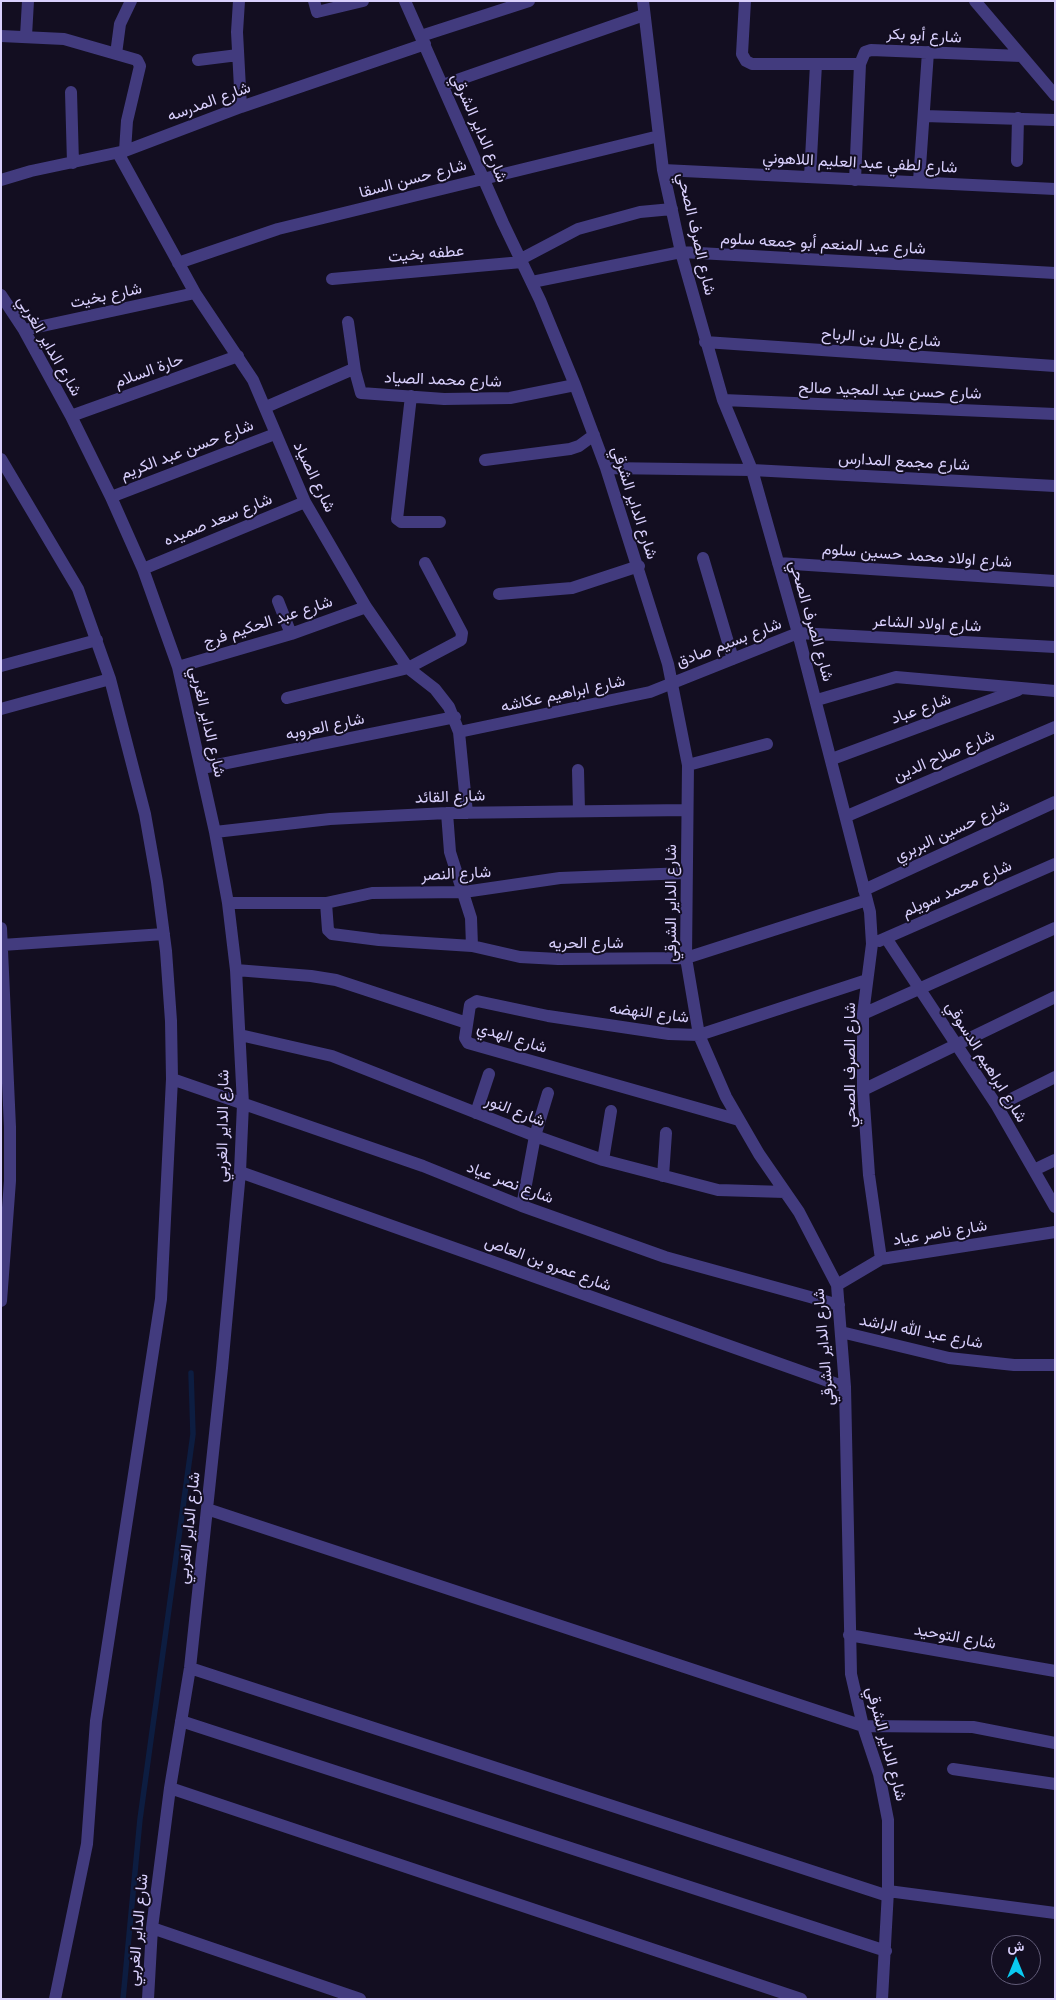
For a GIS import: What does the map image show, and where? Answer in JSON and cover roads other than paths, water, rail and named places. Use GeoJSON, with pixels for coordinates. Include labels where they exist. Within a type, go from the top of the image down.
{"type":"FeatureCollection","features":[{"type":"Feature","properties":{"kind":"street"},"geometry":{"type":"LineString","coordinates":[[26,36],[28,1]]}},
{"type":"Feature","properties":{"kind":"street"},"geometry":{"type":"LineString","coordinates":[[116,54],[120,24],[132,1]]}},
{"type":"Feature","properties":{"kind":"street"},"geometry":{"type":"LineString","coordinates":[[239,1],[238,55],[241,107]]}},
{"type":"Feature","properties":{"kind":"street"},"geometry":{"type":"LineString","coordinates":[[314,1],[317,12],[363,1]]}},
{"type":"Feature","properties":{"kind":"street","name":"شارع الداير الشرقي"},"geometry":{"type":"LineString","coordinates":[[405,1],[483,178],[532,282],[575,385],[606,468],[639,566],[672,682],[688,765],[686,958],[699,1035],[718,1082],[739,1120],[799,1212],[837,1285],[845,1387],[849,1635],[852,1674],[863,1726],[884,1797],[889,1843],[884,1998]]}},
{"type":"Feature","properties":{"kind":"street"},"geometry":{"type":"LineString","coordinates":[[485,1],[490,14]]}},
{"type":"Feature","properties":{"kind":"street","name":"شارع المدرسه"},"geometry":{"type":"LineString","coordinates":[[1,180],[121,152],[528,1]]}},
{"type":"Feature","properties":{"kind":"street","name":"شارع الصرف الصحي"},"geometry":{"type":"LineString","coordinates":[[643,1],[664,170],[681,252],[723,400],[752,470],[817,700],[870,912],[872,944],[863,1014],[863,1090],[869,1175],[881,1259]]}},
{"type":"Feature","properties":{"kind":"street"},"geometry":{"type":"LineString","coordinates":[[745,1],[742,54],[752,64],[860,64],[855,180]]}},
{"type":"Feature","properties":{"kind":"street"},"geometry":{"type":"LineString","coordinates":[[975,1],[1055,95]]}},
{"type":"Feature","properties":{"kind":"street"},"geometry":{"type":"LineString","coordinates":[[443,86],[644,15]]}},
{"type":"Feature","properties":{"kind":"street"},"geometry":{"type":"LineString","coordinates":[[1,36],[64,39],[137,60],[140,66],[121,152]]}},
{"type":"Feature","properties":{"kind":"street","name":"شارع أبو بكر"},"geometry":{"type":"LineString","coordinates":[[860,64],[861,57],[871,50],[1021,56]]}},
{"type":"Feature","properties":{"kind":"street"},"geometry":{"type":"LineString","coordinates":[[919,181],[928,52]]}},
{"type":"Feature","properties":{"kind":"street"},"geometry":{"type":"LineString","coordinates":[[198,60],[238,55]]}},
{"type":"Feature","properties":{"kind":"street"},"geometry":{"type":"LineString","coordinates":[[810,177],[816,64]]}},
{"type":"Feature","properties":{"kind":"street"},"geometry":{"type":"LineString","coordinates":[[1042,80],[1055,79]]}},
{"type":"Feature","properties":{"kind":"street"},"geometry":{"type":"LineString","coordinates":[[71,92],[73,163]]}},
{"type":"Feature","properties":{"kind":"street"},"geometry":{"type":"LineString","coordinates":[[924,116],[1055,120]]}},
{"type":"Feature","properties":{"kind":"street"},"geometry":{"type":"LineString","coordinates":[[1017,161],[1018,118]]}},
{"type":"Feature","properties":{"kind":"street","name":"شارع حسن السقا"},"geometry":{"type":"LineString","coordinates":[[178,263],[278,229],[659,136]]}},
{"type":"Feature","properties":{"kind":"street","name":"شارع الصياد"},"geometry":{"type":"LineString","coordinates":[[121,152],[195,293],[238,356],[266,406],[275,434],[305,502],[366,607],[408,668],[435,689],[454,717],[459,732],[467,813]]}},
{"type":"Feature","properties":{"kind":"street","name":"شارع لطفي عبد العليم اللاهوني"},"geometry":{"type":"LineString","coordinates":[[664,170],[1055,189]]}},
{"type":"Feature","properties":{"kind":"street"},"geometry":{"type":"LineString","coordinates":[[521,261],[578,228],[640,212],[672,209]]}},
{"type":"Feature","properties":{"kind":"street","name":"شارع عبد المنعم أبو جمعه سلوم"},"geometry":{"type":"LineString","coordinates":[[532,282],[681,252],[1055,273]]}},
{"type":"Feature","properties":{"kind":"street","name":"عطفه بخيت"},"geometry":{"type":"LineString","coordinates":[[332,279],[521,261]]}},
{"type":"Feature","properties":{"kind":"street","name":"شارع بخيت"},"geometry":{"type":"LineString","coordinates":[[24,330],[195,293]]}},
{"type":"Feature","properties":{"kind":"street","name":"شارع الداير الغربي"},"geometry":{"type":"LineString","coordinates":[[1,295],[24,330],[71,416],[111,497],[143,568],[178,667],[215,832],[228,903],[236,970],[243,1104],[240,1172],[190,1668],[170,1788],[152,1928],[148,1999]]}},
{"type":"Feature","properties":{"kind":"street","name":"شارع محمد الصياد"},"geometry":{"type":"LineString","coordinates":[[348,322],[355,371],[361,393],[460,400],[510,398],[575,385]]}},
{"type":"Feature","properties":{"kind":"street","name":"شارع بلال بن الرباح"},"geometry":{"type":"LineString","coordinates":[[706,342],[1055,366]]}},
{"type":"Feature","properties":{"kind":"street","name":"حارة السلام"},"geometry":{"type":"LineString","coordinates":[[71,416],[238,356]]}},
{"type":"Feature","properties":{"kind":"street"},"geometry":{"type":"LineString","coordinates":[[266,406],[351,370],[355,371]]}},
{"type":"Feature","properties":{"kind":"street"},"geometry":{"type":"LineString","coordinates":[[410,396],[397,519],[401,522],[440,522]]}},
{"type":"Feature","properties":{"kind":"street","name":"شارع حسن عبد المجيد صالح"},"geometry":{"type":"LineString","coordinates":[[723,400],[1055,414]]}},
{"type":"Feature","properties":{"kind":"street","name":"شارع حسن عبد الكريم"},"geometry":{"type":"LineString","coordinates":[[111,497],[275,434]]}},
{"type":"Feature","properties":{"kind":"street"},"geometry":{"type":"LineString","coordinates":[[485,460],[570,449],[579,446],[594,435]]}},
{"type":"Feature","properties":{"kind":"street"},"geometry":{"type":"LineString","coordinates":[[1,459],[78,589],[110,679],[129,746],[145,814],[164,934],[171,1021],[172,1079],[161,1299],[96,1720],[87,1844],[55,1999]]}},
{"type":"Feature","properties":{"kind":"street","name":"شارع مجمع المدارس"},"geometry":{"type":"LineString","coordinates":[[606,468],[752,470],[1055,486]]}},
{"type":"Feature","properties":{"kind":"street","name":"شارع سعد صميده"},"geometry":{"type":"LineString","coordinates":[[143,568],[305,502]]}},
{"type":"Feature","properties":{"kind":"street"},"geometry":{"type":"LineString","coordinates":[[702,558],[733,659]]}},
{"type":"Feature","properties":{"kind":"street"},"geometry":{"type":"LineString","coordinates":[[287,698],[408,668],[462,637],[462,633],[425,563]]}},
{"type":"Feature","properties":{"kind":"street","name":"شارع اولاد محمد حسين سلوم"},"geometry":{"type":"LineString","coordinates":[[778,564],[1055,581]]}},
{"type":"Feature","properties":{"kind":"street"},"geometry":{"type":"LineString","coordinates":[[499,594],[572,588],[639,566]]}},
{"type":"Feature","properties":{"kind":"street"},"geometry":{"type":"LineString","coordinates":[[278,601],[291,634]]}},
{"type":"Feature","properties":{"kind":"street","name":"شارع عبد الحكيم فرج"},"geometry":{"type":"LineString","coordinates":[[178,667],[291,634],[366,607]]}},
{"type":"Feature","properties":{"kind":"street","name":"شارع بسيم صادق"},"geometry":{"type":"LineString","coordinates":[[672,682],[798,633]]}},
{"type":"Feature","properties":{"kind":"street","name":"شارع اولاد الشاعر"},"geometry":{"type":"LineString","coordinates":[[798,633],[1055,647]]}},
{"type":"Feature","properties":{"kind":"street"},"geometry":{"type":"LineString","coordinates":[[1,666],[97,640]]}},
{"type":"Feature","properties":{"kind":"street"},"geometry":{"type":"LineString","coordinates":[[817,700],[896,677],[1055,691]]}},
{"type":"Feature","properties":{"kind":"street"},"geometry":{"type":"LineString","coordinates":[[1,709],[110,679]]}},
{"type":"Feature","properties":{"kind":"street","name":"شارع ابراهيم عكاشه"},"geometry":{"type":"LineString","coordinates":[[459,732],[650,692],[672,682]]}},
{"type":"Feature","properties":{"kind":"street","name":"شارع عباد"},"geometry":{"type":"LineString","coordinates":[[832,758],[1021,689]]}},
{"type":"Feature","properties":{"kind":"street","name":"شارع العروبه"},"geometry":{"type":"LineString","coordinates":[[202,768],[454,717]]}},
{"type":"Feature","properties":{"kind":"street","name":"شارع صلاح الدين"},"geometry":{"type":"LineString","coordinates":[[847,816],[1055,727]]}},
{"type":"Feature","properties":{"kind":"street"},"geometry":{"type":"LineString","coordinates":[[688,765],[767,744]]}},
{"type":"Feature","properties":{"kind":"street"},"geometry":{"type":"LineString","coordinates":[[578,770],[579,810]]}},
{"type":"Feature","properties":{"kind":"street","name":"شارع حسين البربري"},"geometry":{"type":"LineString","coordinates":[[865,895],[1055,802]]}},
{"type":"Feature","properties":{"kind":"street","name":"شارع القائد"},"geometry":{"type":"LineString","coordinates":[[215,832],[330,819],[447,813],[687,810]]}},
{"type":"Feature","properties":{"kind":"street"},"geometry":{"type":"LineString","coordinates":[[447,813],[450,852],[473,926],[472,946]]}},
{"type":"Feature","properties":{"kind":"street","name":"شارع محمد سويلم"},"geometry":{"type":"LineString","coordinates":[[872,944],[1055,864]]}},
{"type":"Feature","properties":{"kind":"street","name":"شارع النصر"},"geometry":{"type":"LineString","coordinates":[[228,903],[326,903],[372,893],[464,892],[560,878],[686,873]]}},
{"type":"Feature","properties":{"kind":"street","name":"شارع الحريه"},"geometry":{"type":"LineString","coordinates":[[326,903],[328,930],[332,934],[378,940],[472,946],[539,959],[686,958],[865,895]]}},
{"type":"Feature","properties":{"kind":"street"},"geometry":{"type":"LineString","coordinates":[[1,928],[6,1127],[6,1181],[1,1301]]}},
{"type":"Feature","properties":{"kind":"street"},"geometry":{"type":"LineString","coordinates":[[863,1014],[1055,928]]}},
{"type":"Feature","properties":{"kind":"street"},"geometry":{"type":"LineString","coordinates":[[2,945],[164,934]]}},
{"type":"Feature","properties":{"kind":"street","name":"شارع ابراهيم الدسوقي"},"geometry":{"type":"LineString","coordinates":[[886,938],[997,1106],[1055,1207]]}},
{"type":"Feature","properties":{"kind":"street","name":"شارع الهدي"},"geometry":{"type":"LineString","coordinates":[[236,970],[330,979],[467,1023],[464,1038],[468,1043],[739,1120]]}},
{"type":"Feature","properties":{"kind":"street","name":"شارع النهضه"},"geometry":{"type":"LineString","coordinates":[[467,1023],[470,1005],[477,1002],[548,1016],[669,1034],[699,1035],[867,980]]}},
{"type":"Feature","properties":{"kind":"street"},"geometry":{"type":"LineString","coordinates":[[863,1090],[1055,997]]}},
{"type":"Feature","properties":{"kind":"street","name":"شارع النور"},"geometry":{"type":"LineString","coordinates":[[240,1035],[332,1056],[534,1136],[603,1160],[718,1190],[785,1192]]}},
{"type":"Feature","properties":{"kind":"street"},"geometry":{"type":"LineString","coordinates":[[476,1113],[489,1074]]}},
{"type":"Feature","properties":{"kind":"street"},"geometry":{"type":"LineString","coordinates":[[997,1106],[1055,1077]]}},
{"type":"Feature","properties":{"kind":"street","name":"شارع نصر عياد"},"geometry":{"type":"LineString","coordinates":[[172,1079],[423,1166],[522,1206],[664,1257],[839,1305]]}},
{"type":"Feature","properties":{"kind":"street"},"geometry":{"type":"LineString","coordinates":[[522,1206],[534,1136],[548,1092]]}},
{"type":"Feature","properties":{"kind":"street"},"geometry":{"type":"LineString","coordinates":[[603,1160],[611,1112]]}},
{"type":"Feature","properties":{"kind":"street"},"geometry":{"type":"LineString","coordinates":[[664,1176],[666,1133]]}},
{"type":"Feature","properties":{"kind":"street"},"geometry":{"type":"LineString","coordinates":[[1034,1170],[1055,1160]]}},
{"type":"Feature","properties":{"kind":"street","name":"شارع عمرو بن العاص"},"geometry":{"type":"LineString","coordinates":[[240,1172],[845,1387]]}},
{"type":"Feature","properties":{"kind":"street","name":"شارع ناصر عياد"},"geometry":{"type":"LineString","coordinates":[[837,1285],[881,1259],[1055,1232]]}},
{"type":"Feature","properties":{"kind":"street","name":"شارع عبد الله الراشد"},"geometry":{"type":"LineString","coordinates":[[841,1332],[949,1358],[1014,1365],[1055,1365]]}},
{"type":"Feature","properties":{"kind":"street"},"geometry":{"type":"LineString","coordinates":[[207,1509],[863,1726],[973,1728],[1055,1743]]}},
{"type":"Feature","properties":{"kind":"street","name":"شارع التوحيد"},"geometry":{"type":"LineString","coordinates":[[849,1635],[1055,1671]]}},
{"type":"Feature","properties":{"kind":"street"},"geometry":{"type":"LineString","coordinates":[[190,1668],[888,1894],[1055,1913]]}},
{"type":"Feature","properties":{"kind":"street"},"geometry":{"type":"LineString","coordinates":[[181,1721],[886,1951]]}},
{"type":"Feature","properties":{"kind":"street"},"geometry":{"type":"LineString","coordinates":[[953,1769],[1055,1784]]}},
{"type":"Feature","properties":{"kind":"street"},"geometry":{"type":"LineString","coordinates":[[170,1788],[801,1999]]}},
{"type":"Feature","properties":{"kind":"street"},"geometry":{"type":"LineString","coordinates":[[152,1928],[360,1999]]}},
{"type":"Feature","properties":{"kind":"waterway"},"geometry":{"type":"LineString","coordinates":[[123,1999],[140,1819],[193,1434],[191,1373]]}}]}
